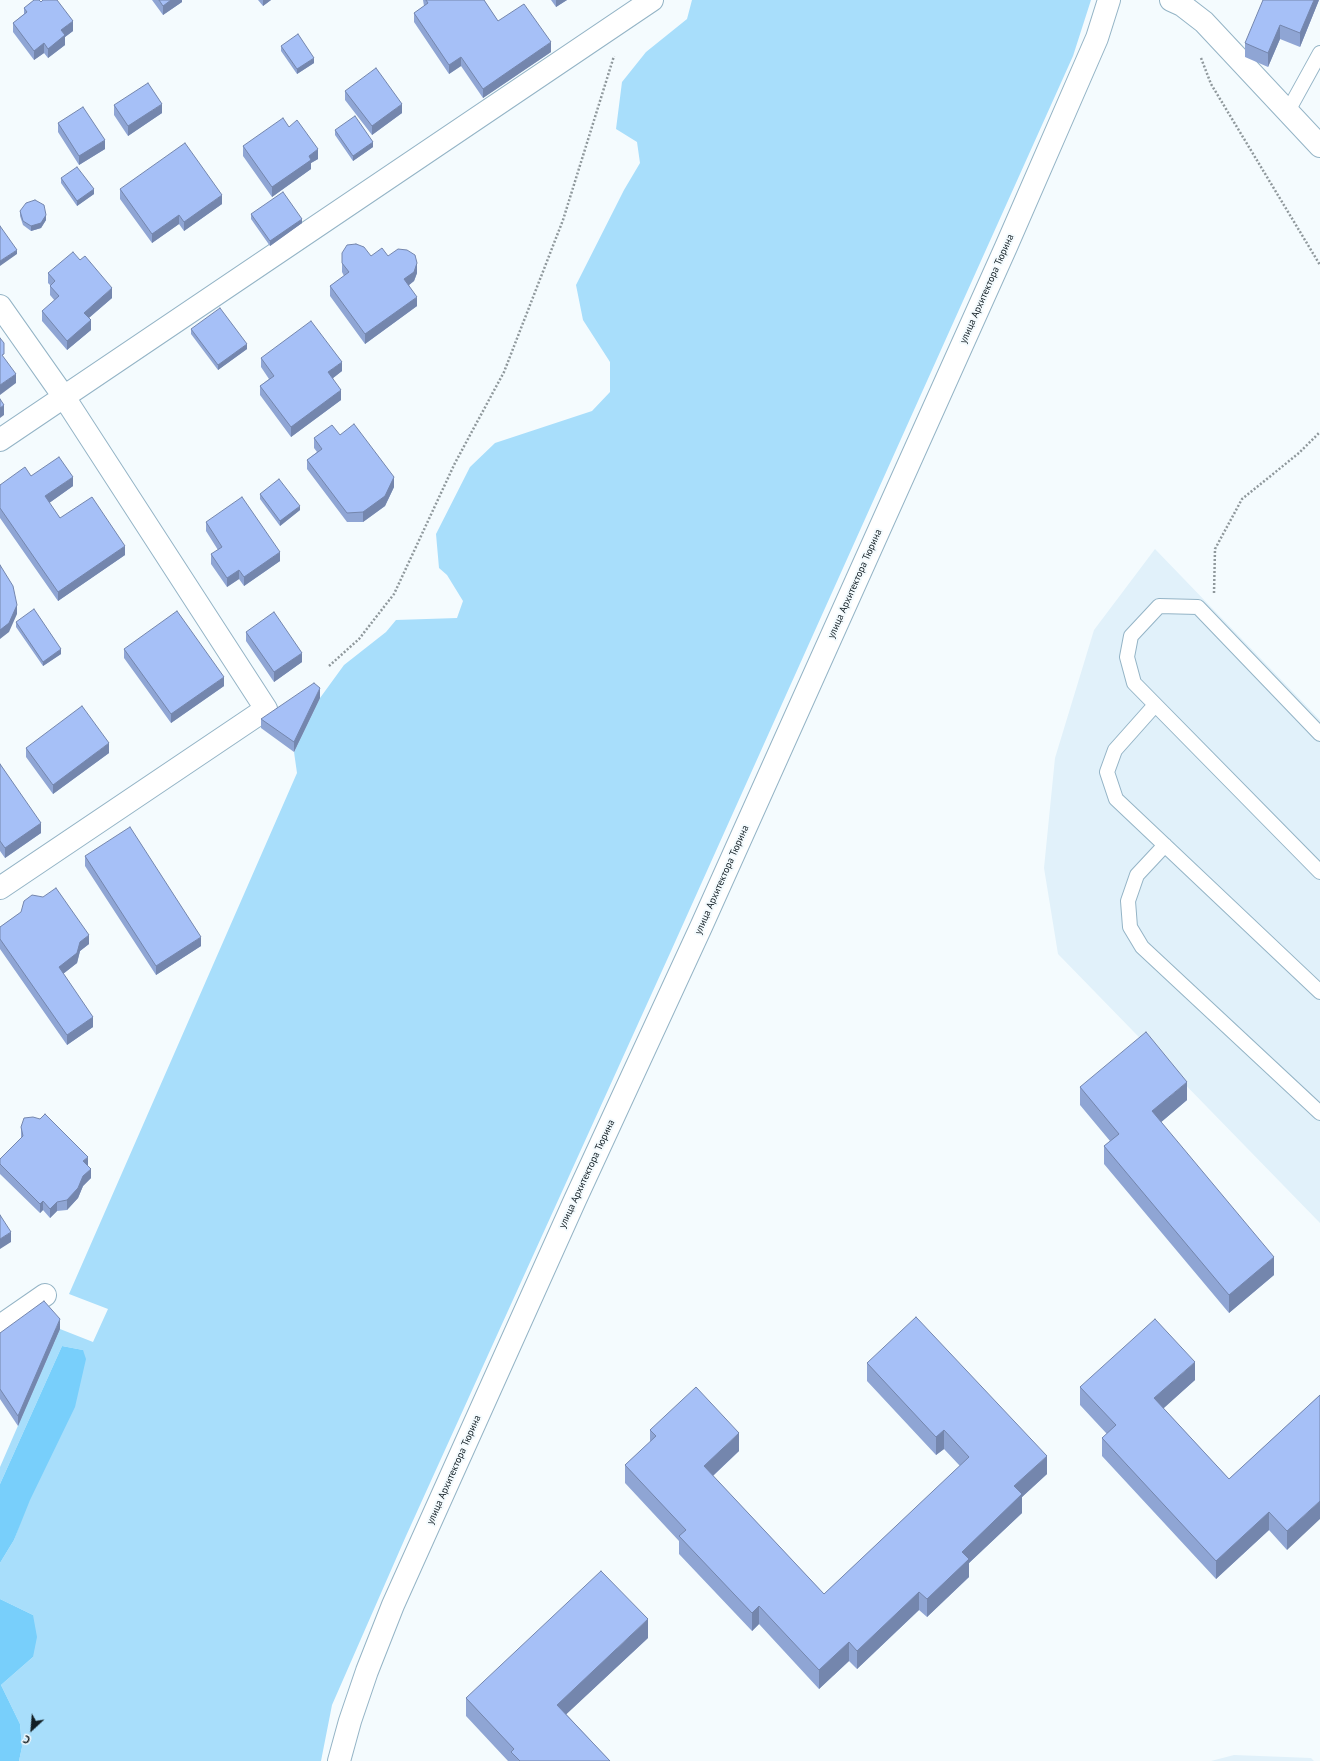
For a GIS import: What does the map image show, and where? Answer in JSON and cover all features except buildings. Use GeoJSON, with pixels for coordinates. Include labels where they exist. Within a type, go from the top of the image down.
{"type":"FeatureCollection","features":[{"type":"Feature","properties":{"kind":"street"},"geometry":{"type":"LineString","coordinates":[[0,440],[652,0]]}},
{"type":"Feature","properties":{"kind":"street","name":"улица Архитектора Тюрина"},"geometry":{"type":"LineString","coordinates":[[339,1761],[350,1721],[393,1605],[574,1200],[701,927],[1006,247],[1098,38],[1109,0]]}},
{"type":"Feature","properties":{"kind":"street"},"geometry":{"type":"LineString","coordinates":[[1171,0],[1182,5],[1204,22],[1320,146]]}},
{"type":"Feature","properties":{"kind":"street"},"geometry":{"type":"LineString","coordinates":[[0,306],[64,397],[266,708],[0,888]]}},
{"type":"Feature","properties":{"kind":"street"},"geometry":{"type":"LineString","coordinates":[[0,1326],[45,1295]]}},
{"type":"Feature","properties":{"kind":"lane"},"geometry":{"type":"LineString","coordinates":[[1288,111],[1320,54]]}},
{"type":"Feature","properties":{"kind":"lane"},"geometry":{"type":"LineString","coordinates":[[1320,734],[1198,607],[1159,606],[1131,636],[1127,657],[1134,683],[1320,872]]}},
{"type":"Feature","properties":{"kind":"lane"},"geometry":{"type":"LineString","coordinates":[[1155,705],[1115,750],[1107,772],[1116,799],[1320,992]]}},
{"type":"Feature","properties":{"kind":"lane"},"geometry":{"type":"LineString","coordinates":[[1165,845],[1138,875],[1128,901],[1130,928],[1142,947],[1320,1113]]}},
{"type":"Feature","properties":{"kind":"path"},"geometry":{"type":"LineString","coordinates":[[329,666],[359,639],[394,594],[455,463],[504,372],[564,220],[615,55]]}},
{"type":"Feature","properties":{"kind":"path"},"geometry":{"type":"LineString","coordinates":[[1200,55],[1211,84],[1320,265]]}},
{"type":"Feature","properties":{"kind":"path"},"geometry":{"type":"LineString","coordinates":[[1198,607],[1214,592],[1215,550],[1242,499],[1299,453],[1320,432]]}},
{"type":"Feature","properties":{"kind":"shaded area"},"geometry":{"type":"Polygon","coordinates":[[[692,0],[1091,0],[1073,56],[671,951],[406,1536],[332,1705],[321,1761],[19,1761],[22,1747],[20,1724],[1,1685],[33,1657],[33,1615],[0,1599],[0,1563],[14,1540],[83,1350],[62,1346],[0,1484],[0,1467],[60,1329],[93,1342],[108,1309],[69,1294],[297,773],[294,752],[320,698],[344,665],[386,632],[396,620],[457,618],[463,601],[447,575],[439,568],[436,534],[470,467],[495,443],[592,411],[610,392],[610,362],[583,320],[576,285],[624,190],[640,163],[637,142],[616,129],[622,82],[646,52],[687,19],[692,0]]]}},
{"type":"Feature","properties":{"kind":"shaded area"},"geometry":{"type":"Polygon","coordinates":[[[1155,549],[1320,720],[1320,1223],[1058,954],[1044,868],[1055,758],[1094,630],[1155,549]]]}},
{"type":"Feature","properties":{"kind":"shaded area"},"geometry":{"type":"Polygon","coordinates":[[[62,1346],[83,1350],[86,1359],[75,1407],[30,1500],[14,1540],[0,1563],[0,1484],[62,1346]]]}},
{"type":"Feature","properties":{"kind":"shaded area"},"geometry":{"type":"Polygon","coordinates":[[[0,1599],[33,1615],[37,1637],[33,1657],[1,1685],[20,1724],[22,1747],[19,1761],[0,1761],[0,1599]]]}},
{"type":"Feature","properties":{"kind":"shaded area"},"geometry":{"type":"Polygon","coordinates":[[[1234,1755],[1311,1758],[1314,1761],[1211,1761],[1234,1755]]]}}]}
